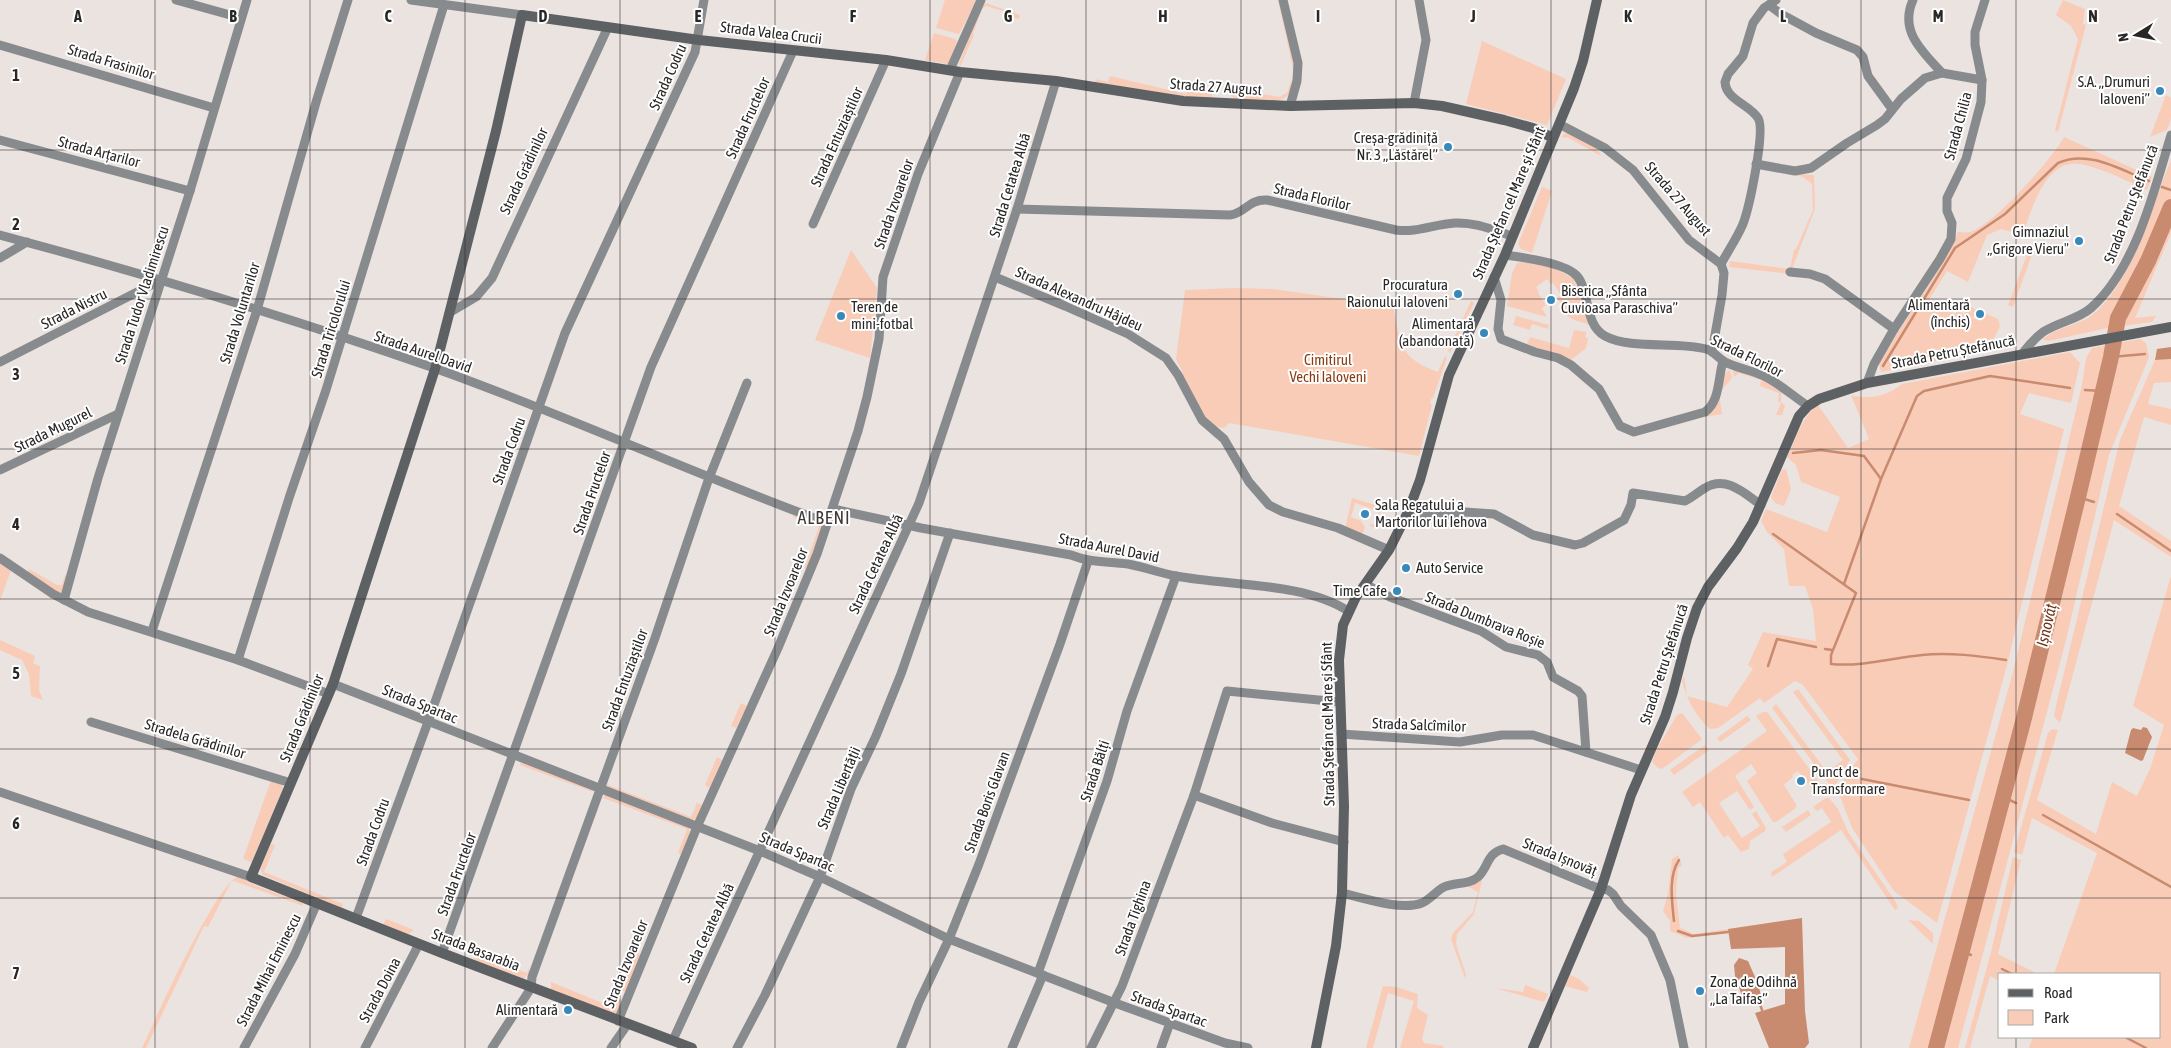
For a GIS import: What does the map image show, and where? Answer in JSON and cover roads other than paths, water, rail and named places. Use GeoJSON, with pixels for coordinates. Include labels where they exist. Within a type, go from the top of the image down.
{"type":"FeatureCollection","features":[{"type":"Feature","properties":{"kind":"street"},"geometry":{"type":"LineString","coordinates":[[176,0],[241,18]]}},
{"type":"Feature","properties":{"kind":"street","name":"Strada Tudor Vladimirescu"},"geometry":{"type":"LineString","coordinates":[[64,600],[98,478],[162,282],[248,0]]}},
{"type":"Feature","properties":{"kind":"street","name":"Strada Voluntarilor"},"geometry":{"type":"LineString","coordinates":[[152,631],[257,310],[314,108],[348,0]]}},
{"type":"Feature","properties":{"kind":"street","name":"Strada Valea Crucii"},"geometry":{"type":"LineString","coordinates":[[411,0],[699,40],[886,60],[955,71]]}},
{"type":"Feature","properties":{"kind":"street","name":"Strada Codru"},"geometry":{"type":"LineString","coordinates":[[356,918],[428,722],[565,333],[687,70],[699,40],[704,0]]}},
{"type":"Feature","properties":{"kind":"street"},"geometry":{"type":"LineString","coordinates":[[955,71],[981,0]]}},
{"type":"Feature","properties":{"kind":"street"},"geometry":{"type":"LineString","coordinates":[[1283,0],[1298,63],[1297,81],[1290,106]]}},
{"type":"Feature","properties":{"kind":"street"},"geometry":{"type":"LineString","coordinates":[[1414,103],[1426,40],[1419,0]]}},
{"type":"Feature","properties":{"kind":"street","name":"Strada Ștefan cel Mare și Sfânt"},"geometry":{"type":"LineString","coordinates":[[1316,1048],[1336,946],[1342,893],[1344,842],[1339,702],[1340,637],[1348,611],[1389,550],[1408,512],[1424,464],[1449,375],[1505,255],[1559,124],[1583,61],[1597,0]]}},
{"type":"Feature","properties":{"kind":"street"},"geometry":{"type":"LineString","coordinates":[[1913,0],[1908,17],[1909,29],[1922,49],[1942,73]]}},
{"type":"Feature","properties":{"kind":"street","name":"Strada Chilia"},"geometry":{"type":"LineString","coordinates":[[1868,383],[1874,364],[1894,329],[1951,239],[1952,223],[1946,205],[1947,198],[1966,159],[1981,102],[1982,80],[1975,45],[1976,32],[1985,0]]}},
{"type":"Feature","properties":{"kind":"street"},"geometry":{"type":"LineString","coordinates":[[1712,352],[1722,295],[1724,273],[1721,264],[1743,224],[1752,192],[1761,128],[1760,121],[1755,114],[1729,93],[1725,82],[1728,74],[1743,56],[1753,23],[1773,2],[1780,14],[1816,33],[1857,50],[1863,57],[1868,76],[1892,108]]}},
{"type":"Feature","properties":{"kind":"street","name":"Strada Tricolorului"},"geometry":{"type":"LineString","coordinates":[[238,660],[342,339],[444,5]]}},
{"type":"Feature","properties":{"kind":"street","name":"Strada Grădinilor"},"geometry":{"type":"LineString","coordinates":[[251,877],[333,684],[435,369],[496,131],[522,15]]}},
{"type":"Feature","properties":{"kind":"street","name":"Strada Grădinilor"},"geometry":{"type":"LineString","coordinates":[[449,313],[476,297],[492,278],[608,27]]}},
{"type":"Feature","properties":{"kind":"street","name":"Strada Frasinilor"},"geometry":{"type":"LineString","coordinates":[[0,45],[214,108]]}},
{"type":"Feature","properties":{"kind":"street","name":"Strada Fructelor"},"geometry":{"type":"LineString","coordinates":[[442,953],[663,338],[793,51]]}},
{"type":"Feature","properties":{"kind":"street","name":"Strada Entuziaștilor"},"geometry":{"type":"LineString","coordinates":[[813,224],[886,60]]}},
{"type":"Feature","properties":{"kind":"street","name":"Strada 27 August"},"geometry":{"type":"LineString","coordinates":[[955,71],[1056,81],[1183,101],[1290,106],[1414,103],[1442,106],[1534,128],[1553,138]]}},
{"type":"Feature","properties":{"kind":"street","name":"Strada Izvoarelor"},"geometry":{"type":"LineString","coordinates":[[622,1023],[697,827],[806,583],[833,509],[858,431],[874,365],[879,339],[883,277],[955,71]]}},
{"type":"Feature","properties":{"kind":"street"},"geometry":{"type":"LineString","coordinates":[[1756,164],[1795,171],[1810,168],[1876,125],[1925,78],[1942,73],[1982,80]]}},
{"type":"Feature","properties":{"kind":"street","name":"Strada Cetatea Albă"},"geometry":{"type":"LineString","coordinates":[[673,1040],[919,503],[995,277],[1056,81]]}},
{"type":"Feature","properties":{"kind":"street","name":"Strada 27 August"},"geometry":{"type":"LineString","coordinates":[[1559,124],[1605,148],[1634,170],[1690,240],[1721,264]]}},
{"type":"Feature","properties":{"kind":"street","name":"Strada Petru Ştefănucă"},"geometry":{"type":"LineString","coordinates":[[2022,354],[2044,331],[2088,310],[2104,296],[2120,273],[2140,228],[2171,135]]}},
{"type":"Feature","properties":{"kind":"street","name":"Strada Arțarilor"},"geometry":{"type":"LineString","coordinates":[[0,140],[190,191]]}},
{"type":"Feature","properties":{"kind":"street","name":"Strada Florilor"},"geometry":{"type":"LineString","coordinates":[[1017,209],[1230,214],[1242,212],[1248,204],[1258,200],[1267,200],[1406,231],[1413,232],[1456,223],[1489,228],[1512,236]]}},
{"type":"Feature","properties":{"kind":"street","name":"Strada Aurel David"},"geometry":{"type":"LineString","coordinates":[[0,235],[257,310],[435,369],[828,523]]}},
{"type":"Feature","properties":{"kind":"street"},"geometry":{"type":"LineString","coordinates":[[0,258],[27,242]]}},
{"type":"Feature","properties":{"kind":"street","name":"Strada Florilor"},"geometry":{"type":"LineString","coordinates":[[1505,255],[1539,260],[1577,276],[1598,332],[1610,339],[1646,345],[1691,347],[1712,352],[1723,361],[1769,379],[1808,406]]}},
{"type":"Feature","properties":{"kind":"street"},"geometry":{"type":"LineString","coordinates":[[1790,272],[1810,274],[1825,279],[1894,329]]}},
{"type":"Feature","properties":{"kind":"street","name":"Strada Alexandru Hâjdeu"},"geometry":{"type":"LineString","coordinates":[[995,277],[1128,334],[1166,358],[1177,373],[1202,420],[1224,439],[1249,482],[1269,506],[1282,512],[1338,528],[1389,550]]}},
{"type":"Feature","properties":{"kind":"street"},"geometry":{"type":"LineString","coordinates":[[1494,277],[1501,300],[1498,329],[1501,339],[1571,364],[1599,389],[1620,426],[1634,432],[1696,416],[1711,408],[1716,400],[1719,373],[1723,361]]}},
{"type":"Feature","properties":{"kind":"street","name":"Strada Nistru"},"geometry":{"type":"LineString","coordinates":[[0,362],[149,286],[162,282]]}},
{"type":"Feature","properties":{"kind":"street","name":"Strada Petru Ștefănucă"},"geometry":{"type":"LineString","coordinates":[[1533,1048],[1601,889],[1630,795],[1665,717],[1697,608],[1708,587],[1737,548],[1761,505],[1791,431],[1808,406],[1831,394],[1868,383],[2171,327]]}},
{"type":"Feature","properties":{"kind":"street","name":"Strada Entuziaștilor"},"geometry":{"type":"LineString","coordinates":[[492,1048],[531,988],[532,977],[710,478],[748,383]]}},
{"type":"Feature","properties":{"kind":"street","name":"Strada Mugurel"},"geometry":{"type":"LineString","coordinates":[[0,470],[118,414]]}},
{"type":"Feature","properties":{"kind":"street"},"geometry":{"type":"LineString","coordinates":[[1408,512],[1434,517],[1465,512],[1494,514],[1533,535],[1574,544],[1583,543],[1624,520],[1631,505],[1633,493],[1685,501],[1706,487],[1722,482],[1737,488],[1761,505]]}},
{"type":"Feature","properties":{"kind":"street","name":"Strada Aurel David"},"geometry":{"type":"LineString","coordinates":[[833,509],[1071,555],[1088,562],[1130,565],[1176,576],[1258,587],[1326,599],[1348,611]]}},
{"type":"Feature","properties":{"kind":"street","name":"Strada Libertății"},"geometry":{"type":"LineString","coordinates":[[737,1048],[765,995],[820,877],[851,789],[876,736],[901,674],[950,533]]}},
{"type":"Feature","properties":{"kind":"street"},"geometry":{"type":"LineString","coordinates":[[0,558],[64,600],[88,612],[238,660],[329,694]]}},
{"type":"Feature","properties":{"kind":"street","name":"Strada Boris Glavan"},"geometry":{"type":"LineString","coordinates":[[901,1048],[918,1002],[949,938],[1035,714],[1088,562]]}},
{"type":"Feature","properties":{"kind":"street","name":"Strada Bălți"},"geometry":{"type":"LineString","coordinates":[[1012,1048],[1040,974],[1107,781],[1127,710],[1176,576]]}},
{"type":"Feature","properties":{"kind":"street","name":"Strada Dumbrava Roșie"},"geometry":{"type":"LineString","coordinates":[[1365,584],[1390,597],[1481,631],[1506,647],[1538,654],[1547,662],[1553,677],[1578,691],[1582,696],[1586,752]]}},
{"type":"Feature","properties":{"kind":"street","name":"Strada Spartac"},"geometry":{"type":"LineString","coordinates":[[333,684],[760,851],[949,938],[1170,1024],[1225,1043],[1248,1048]]}},
{"type":"Feature","properties":{"kind":"street","name":"Strada Tighina"},"geometry":{"type":"LineString","coordinates":[[1091,1048],[1115,1003],[1194,795],[1227,691],[1339,702]]}},
{"type":"Feature","properties":{"kind":"street","name":"Stradela Grădinilor"},"geometry":{"type":"LineString","coordinates":[[92,722],[291,783]]}},
{"type":"Feature","properties":{"kind":"street","name":"Strada Salcîmilor"},"geometry":{"type":"LineString","coordinates":[[1341,734],[1460,742],[1502,735],[1525,734],[1548,739],[1641,770]]}},
{"type":"Feature","properties":{"kind":"street"},"geometry":{"type":"LineString","coordinates":[[0,792],[251,877]]}},
{"type":"Feature","properties":{"kind":"street"},"geometry":{"type":"LineString","coordinates":[[1194,795],[1272,823],[1344,842]]}},
{"type":"Feature","properties":{"kind":"street","name":"Strada Ișnovăț"},"geometry":{"type":"LineString","coordinates":[[1342,893],[1392,904],[1416,905],[1427,901],[1444,887],[1473,880],[1482,872],[1490,857],[1503,850],[1601,889],[1608,890],[1613,894],[1620,906],[1651,935],[1668,973],[1684,1048]]}},
{"type":"Feature","properties":{"kind":"street","name":"Strada Basarabia"},"geometry":{"type":"LineString","coordinates":[[251,877],[531,988],[692,1048]]}},
{"type":"Feature","properties":{"kind":"street","name":"Strada Mihai Eminescu"},"geometry":{"type":"LineString","coordinates":[[244,1048],[295,954],[317,903]]}},
{"type":"Feature","properties":{"kind":"street","name":"Strada Doina"},"geometry":{"type":"LineString","coordinates":[[365,1048],[419,944]]}},
{"type":"Feature","properties":{"kind":"street"},"geometry":{"type":"LineString","coordinates":[[611,1048],[622,1023]]}},
{"type":"Feature","properties":{"kind":"street"},"geometry":{"type":"LineString","coordinates":[[1161,1048],[1170,1024]]}},
{"type":"Feature","properties":{"kind":"waterway"},"geometry":{"type":"LineString","coordinates":[[1883,366],[1955,248],[2005,214],[2058,163],[2069,159],[2093,160],[2116,167],[2149,181]]}},
{"type":"Feature","properties":{"kind":"waterway"},"geometry":{"type":"LineString","coordinates":[[2162,187],[2171,190]]}},
{"type":"Feature","properties":{"kind":"waterway","name":"Ișnovăț"},"geometry":{"type":"LineString","coordinates":[[1936,1048],[2023,722],[2111,357],[2118,318],[2148,261],[2171,207]]}},
{"type":"Feature","properties":{"kind":"waterway"},"geometry":{"type":"LineString","coordinates":[[2111,357],[2145,354]]}},
{"type":"Feature","properties":{"kind":"waterway"},"geometry":{"type":"LineString","coordinates":[[1881,479],[1917,396],[1924,391],[1990,376],[2070,388]]}},
{"type":"Feature","properties":{"kind":"waterway"},"geometry":{"type":"LineString","coordinates":[[2085,390],[2103,391]]}},
{"type":"Feature","properties":{"kind":"waterway"},"geometry":{"type":"LineString","coordinates":[[1793,453],[1821,450],[1864,456],[1881,479],[1844,584]]}},
{"type":"Feature","properties":{"kind":"waterway"},"geometry":{"type":"LineString","coordinates":[[2078,497],[2094,502]]}},
{"type":"Feature","properties":{"kind":"waterway"},"geometry":{"type":"LineString","coordinates":[[2117,514],[2171,551]]}},
{"type":"Feature","properties":{"kind":"waterway"},"geometry":{"type":"LineString","coordinates":[[1773,534],[1856,593],[1831,655],[1831,664],[1865,663],[1932,654],[1964,655],[2006,660]]}},
{"type":"Feature","properties":{"kind":"waterway"},"geometry":{"type":"LineString","coordinates":[[1768,666],[1777,639],[1816,647]]}},
{"type":"Feature","properties":{"kind":"waterway"},"geometry":{"type":"LineString","coordinates":[[1825,649],[1832,650]]}},
{"type":"Feature","properties":{"kind":"waterway"},"geometry":{"type":"LineString","coordinates":[[1862,779],[1969,800]]}},
{"type":"Feature","properties":{"kind":"waterway"},"geometry":{"type":"LineString","coordinates":[[2003,797],[2016,803]]}},
{"type":"Feature","properties":{"kind":"waterway"},"geometry":{"type":"LineString","coordinates":[[2043,815],[2171,887]]}},
{"type":"Feature","properties":{"kind":"waterway"},"geometry":{"type":"LineString","coordinates":[[1674,921],[1672,881],[1679,860]]}},
{"type":"Feature","properties":{"kind":"waterway"},"geometry":{"type":"LineString","coordinates":[[1678,931],[1692,936],[1728,932]]}},
{"type":"Feature","properties":{"kind":"waterway"},"geometry":{"type":"LineString","coordinates":[[1962,951],[1971,955]]}},
{"type":"Feature","properties":{"kind":"waterway"},"geometry":{"type":"LineString","coordinates":[[2002,969],[2010,973]]}},
{"type":"Feature","properties":{"kind":"waterway"},"geometry":{"type":"LineString","coordinates":[[1760,1004],[1762,1010]]}},
{"type":"Feature","properties":{"kind":"waterway"},"geometry":{"type":"LineString","coordinates":[[2127,1038],[2146,1048]]}},
{"type":"Feature","properties":{"kind":"place","name":"S.A. „Drumuri Ialoveni”"},"geometry":{"type":"Point","coordinates":[2160,91]}},
{"type":"Feature","properties":{"kind":"place","name":"Creșa-grădiniță Nr. 3 „Lăstărel”"},"geometry":{"type":"Point","coordinates":[1448,147]}},
{"type":"Feature","properties":{"kind":"place","name":"Gimnaziul ,,Grigore Vieru\""},"geometry":{"type":"Point","coordinates":[2079,241]}},
{"type":"Feature","properties":{"kind":"place","name":"Procuratura Raionului Ialoveni"},"geometry":{"type":"Point","coordinates":[1458,294]}},
{"type":"Feature","properties":{"kind":"place","name":"Biserica „Sfânta Cuvioasa Paraschiva”"},"geometry":{"type":"Point","coordinates":[1551,300]}},
{"type":"Feature","properties":{"kind":"place","name":"Alimentară (închis)"},"geometry":{"type":"Point","coordinates":[1980,314]}},
{"type":"Feature","properties":{"kind":"place","name":"Teren de mini-fotbal"},"geometry":{"type":"Point","coordinates":[841,316]}},
{"type":"Feature","properties":{"kind":"place","name":"Alimentară (abandonată)"},"geometry":{"type":"Point","coordinates":[1484,333]}},
{"type":"Feature","properties":{"kind":"place","name":"Sala Regatului a Martorilor lui Iehova"},"geometry":{"type":"Point","coordinates":[1365,514]}},
{"type":"Feature","properties":{"kind":"place","name":"Auto Service"},"geometry":{"type":"Point","coordinates":[1406,568]}},
{"type":"Feature","properties":{"kind":"place","name":"Time Cafe"},"geometry":{"type":"Point","coordinates":[1397,591]}},
{"type":"Feature","properties":{"kind":"place","name":"Punct de Transformare"},"geometry":{"type":"Point","coordinates":[1801,781]}},
{"type":"Feature","properties":{"kind":"place","name":"Zona de Odihnă „La Taifas”"},"geometry":{"type":"Point","coordinates":[1700,991]}},
{"type":"Feature","properties":{"kind":"place","name":"Alimentară"},"geometry":{"type":"Point","coordinates":[568,1010]}},
{"type":"Feature","properties":{"kind":"district","name":"ALBENI"},"geometry":{"type":"Point","coordinates":[824,518]}},
{"type":"Feature","properties":{"kind":"park label","name":"Cimitirul Vechi Ialoveni"},"geometry":{"type":"Point","coordinates":[1328,368]}}]}
